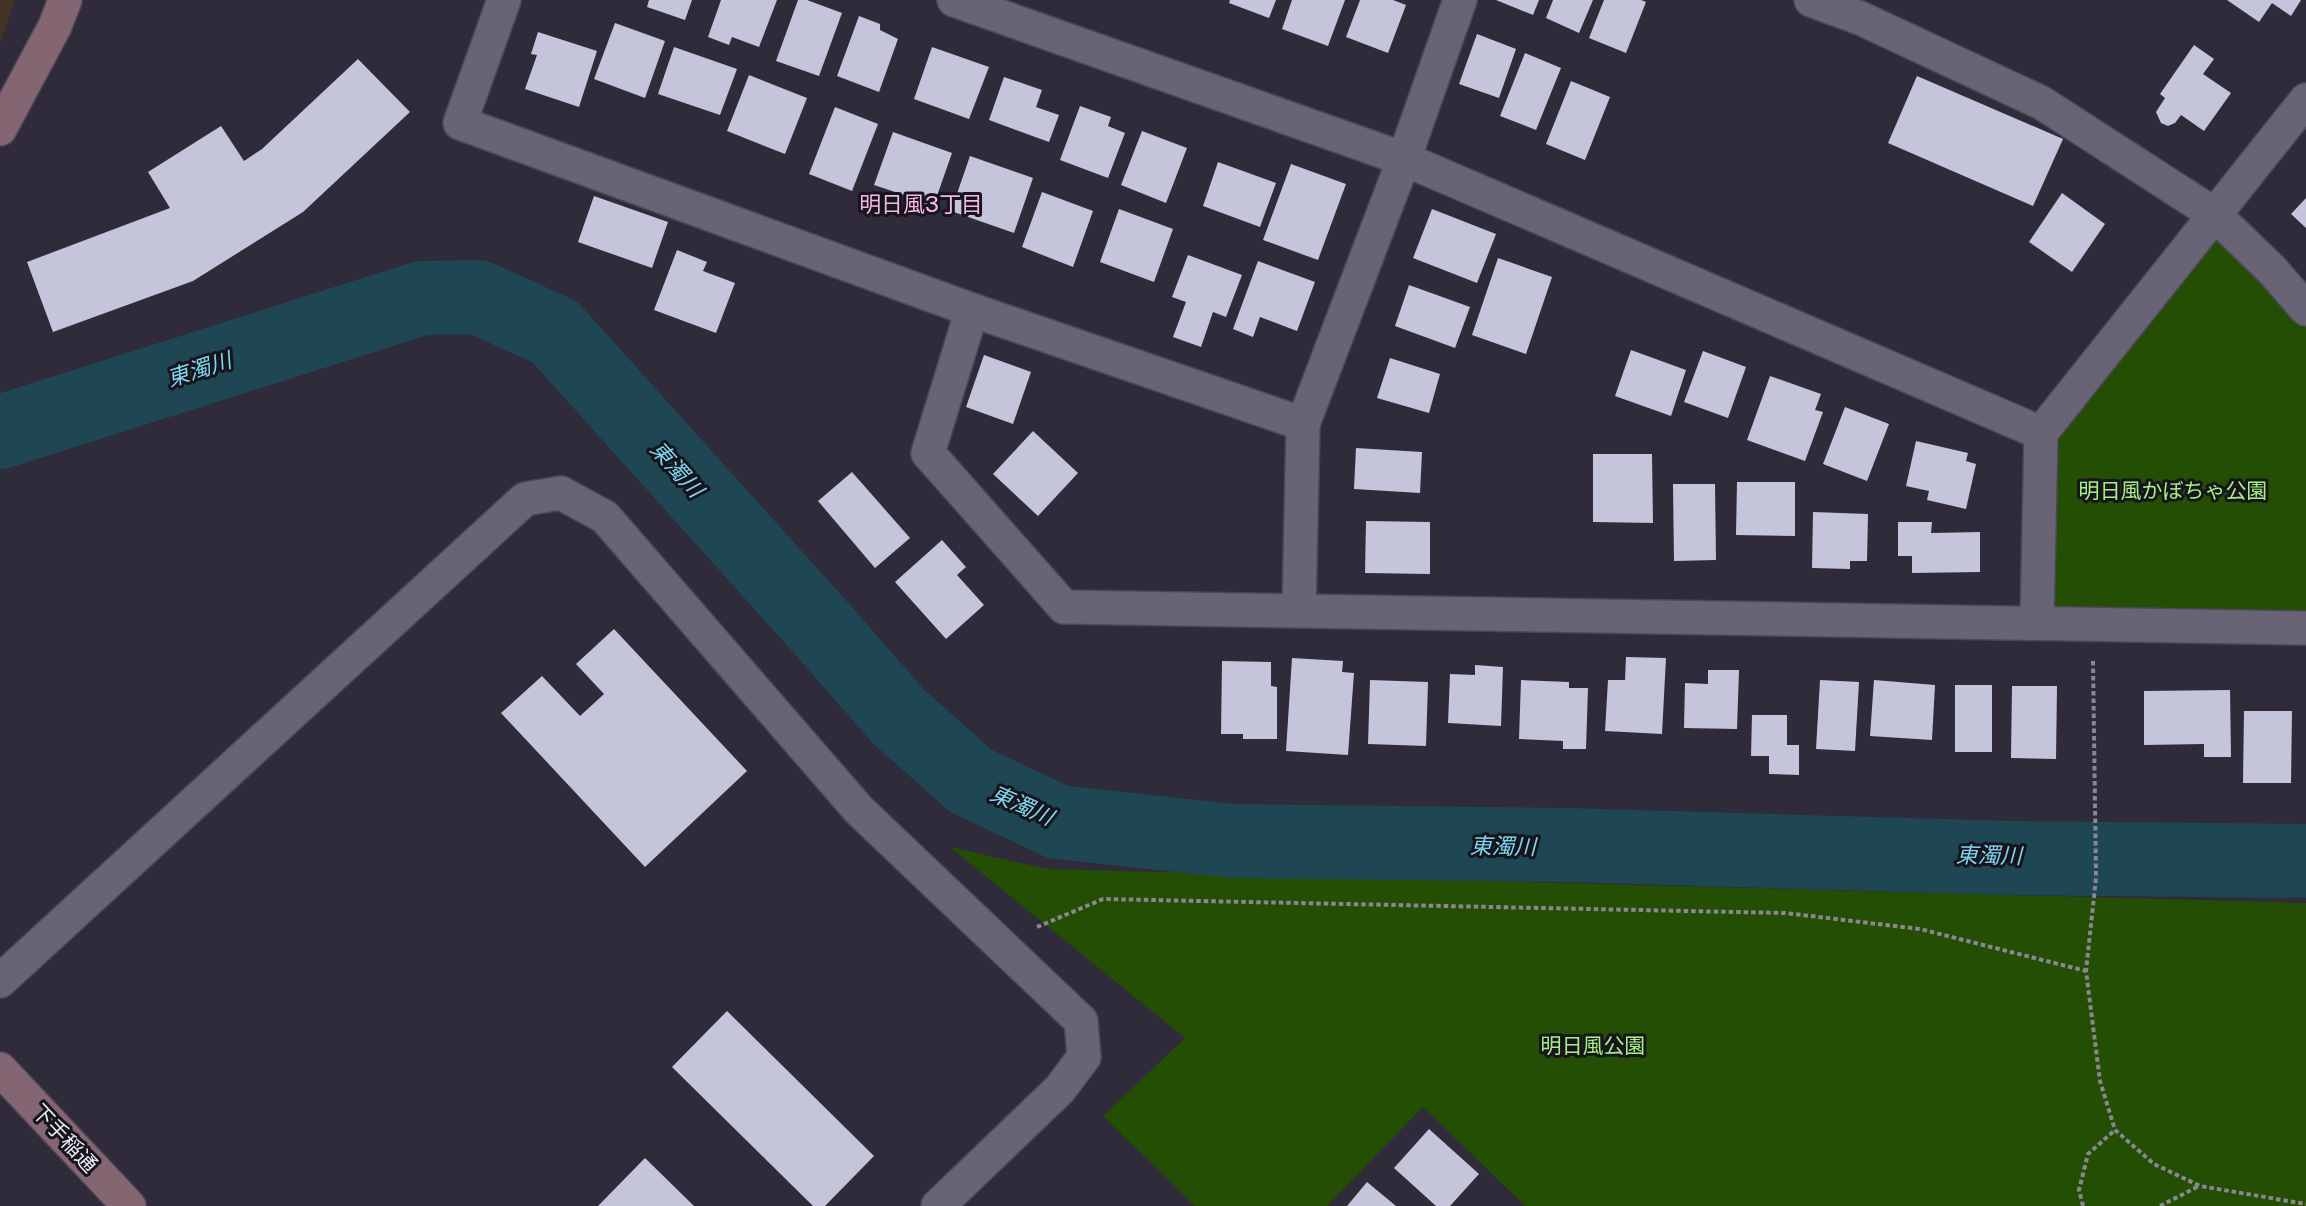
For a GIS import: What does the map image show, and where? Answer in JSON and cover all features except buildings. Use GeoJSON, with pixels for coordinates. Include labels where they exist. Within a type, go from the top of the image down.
{"type":"FeatureCollection","features":[{"type":"Feature","properties":{"kind":"street"},"geometry":{"type":"LineString","coordinates":[[0,129],[55,26],[64,0]]}},
{"type":"Feature","properties":{"kind":"street"},"geometry":{"type":"LineString","coordinates":[[504,0],[460,123],[972,310],[1304,424]]}},
{"type":"Feature","properties":{"kind":"street"},"geometry":{"type":"LineString","coordinates":[[954,0],[1404,159],[2041,433]]}},
{"type":"Feature","properties":{"kind":"street"},"geometry":{"type":"LineString","coordinates":[[1299,611],[1304,424],[1404,159],[1460,0]]}},
{"type":"Feature","properties":{"kind":"street"},"geometry":{"type":"LineString","coordinates":[[1810,0],[1860,18],[2042,103],[2214,214],[2271,269],[2306,309]]}},
{"type":"Feature","properties":{"kind":"street"},"geometry":{"type":"LineString","coordinates":[[2037,623],[2041,433],[2306,100]]}},
{"type":"Feature","properties":{"kind":"street"},"geometry":{"type":"LineString","coordinates":[[972,310],[928,453],[1064,607],[2306,627]]}},
{"type":"Feature","properties":{"kind":"street"},"geometry":{"type":"LineString","coordinates":[[0,981],[525,499],[561,493],[605,517],[859,810],[1081,1021],[1084,1057],[1060,1089],[938,1206]]}},
{"type":"Feature","properties":{"kind":"street","name":"下手稲通"},"geometry":{"type":"LineString","coordinates":[[0,1069],[129,1206]]}},
{"type":"Feature","properties":{"kind":"path"},"geometry":{"type":"LineString","coordinates":[[2092,624],[2096,878],[2086,971],[2100,1081],[2115,1130],[2154,1164],[2200,1186],[2306,1204]]}},
{"type":"Feature","properties":{"kind":"path"},"geometry":{"type":"LineString","coordinates":[[999,943],[1103,899],[1785,913],[1920,929],[2086,971]]}},
{"type":"Feature","properties":{"kind":"path"},"geometry":{"type":"LineString","coordinates":[[2083,1206],[2079,1190],[2088,1154],[2115,1130]]}},
{"type":"Feature","properties":{"kind":"path"},"geometry":{"type":"LineString","coordinates":[[2160,1206],[2200,1186]]}},
{"type":"Feature","properties":{"kind":"shaded area"},"geometry":{"type":"Polygon","coordinates":[[[0,0],[15,0],[0,44],[0,0]]]}},
{"type":"Feature","properties":{"kind":"green space","name":"明日風かぼちゃ公園"},"geometry":{"type":"Polygon","coordinates":[[[2214,214],[2306,309],[2306,628],[2037,623],[2041,433],[2214,214]]]}},
{"type":"Feature","properties":{"kind":"green space","name":"明日風公園"},"geometry":{"type":"Polygon","coordinates":[[[950,847],[1047,869],[2306,903],[2306,1206],[1525,1206],[1423,1107],[1327,1206],[1195,1206],[1103,1116],[1185,1038],[950,847]]]}},
{"type":"Feature","properties":{"kind":"waterway","name":"東濁川"},"geometry":{"type":"LineString","coordinates":[[0,432],[422,298],[478,297],[555,332],[899,717],[971,781],[1058,822],[1232,841],[1566,845],[2011,858],[2306,861]]}},
{"type":"Feature","properties":{"kind":"district","name":"明日風3丁目"},"geometry":{"type":"Point","coordinates":[921,204]}}]}
